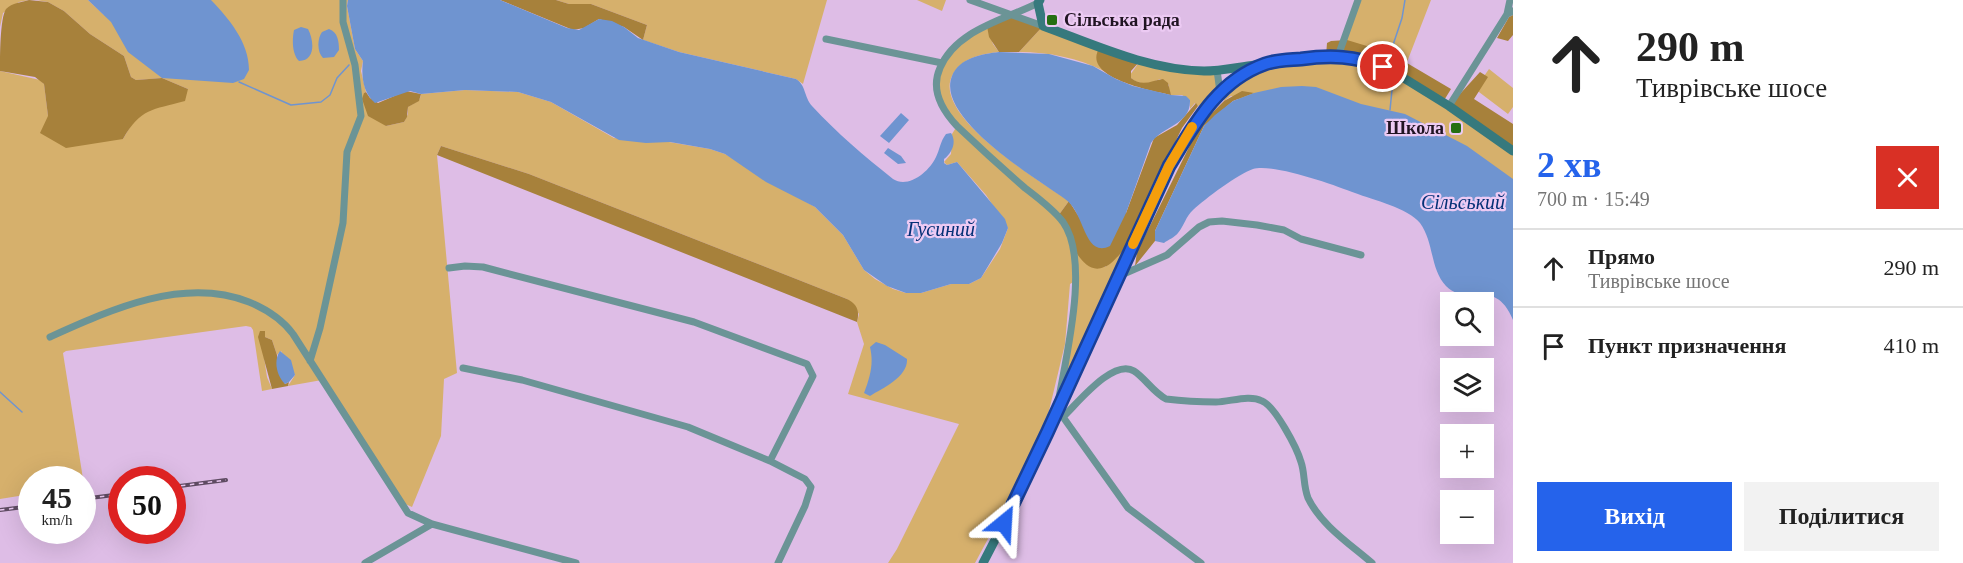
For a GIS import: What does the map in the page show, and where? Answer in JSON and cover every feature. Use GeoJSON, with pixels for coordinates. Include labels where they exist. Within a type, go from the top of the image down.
{"type":"FeatureCollection","features":[{"type":"Feature","properties":{"kind":"main road"},"geometry":{"type":"LineString","coordinates":[[1039,2],[1043,26],[1156,65],[1190,70],[1217,70],[1338,56],[1360,59],[1383,67],[1449,106],[1513,151]]}},
{"type":"Feature","properties":{"kind":"main road"},"geometry":{"type":"LineString","coordinates":[[983,563],[1059,416],[1169,166],[1201,114],[1220,93],[1247,72],[1267,63]]}},
{"type":"Feature","properties":{"kind":"street"},"geometry":{"type":"LineString","coordinates":[[310,361],[320,328],[343,223],[347,152],[361,116],[356,72],[343,22],[343,0]]}},
{"type":"Feature","properties":{"kind":"street"},"geometry":{"type":"LineString","coordinates":[[970,0],[1043,26]]}},
{"type":"Feature","properties":{"kind":"street"},"geometry":{"type":"LineString","coordinates":[[1338,56],[1358,0]]}},
{"type":"Feature","properties":{"kind":"street"},"geometry":{"type":"LineString","coordinates":[[1449,106],[1510,12],[1510,0]]}},
{"type":"Feature","properties":{"kind":"street"},"geometry":{"type":"LineString","coordinates":[[1039,2],[979,29],[961,40],[948,53],[937,76],[936,89],[940,103],[950,118],[1058,216],[1071,236],[1076,280],[1059,416],[1128,508],[1201,563]]}},
{"type":"Feature","properties":{"kind":"street"},"geometry":{"type":"LineString","coordinates":[[826,39],[942,63]]}},
{"type":"Feature","properties":{"kind":"street"},"geometry":{"type":"LineString","coordinates":[[1217,70],[1220,93]]}},
{"type":"Feature","properties":{"kind":"street"},"geometry":{"type":"LineString","coordinates":[[1119,276],[1167,255],[1198,226],[1209,222],[1222,221],[1284,230],[1301,239],[1361,255]]}},
{"type":"Feature","properties":{"kind":"street"},"geometry":{"type":"LineString","coordinates":[[449,268],[483,267],[686,320],[807,364],[813,376],[770,460]]}},
{"type":"Feature","properties":{"kind":"street"},"geometry":{"type":"LineString","coordinates":[[50,337],[96,316],[136,303],[172,295],[214,293],[241,299],[273,315],[289,328],[408,513],[432,524],[576,563]]}},
{"type":"Feature","properties":{"kind":"street"},"geometry":{"type":"LineString","coordinates":[[463,368],[522,380],[688,427],[770,460],[805,478],[811,487],[805,506],[778,563]]}},
{"type":"Feature","properties":{"kind":"street"},"geometry":{"type":"LineString","coordinates":[[1059,416],[1108,374],[1126,368],[1134,371],[1166,399],[1217,402],[1251,398],[1263,401],[1271,408],[1295,445],[1309,499],[1329,526],[1372,563]]}},
{"type":"Feature","properties":{"kind":"street"},"geometry":{"type":"LineString","coordinates":[[365,563],[432,524]]}},
{"type":"Feature","properties":{"kind":"shaded area"},"geometry":{"type":"Polygon","coordinates":[[[0,0],[29,0],[19,2],[3,13],[0,27],[0,0]]]}},
{"type":"Feature","properties":{"kind":"shaded area"},"geometry":{"type":"Polygon","coordinates":[[[29,0],[48,2],[64,11],[90,34],[124,56],[131,77],[136,80],[162,78],[188,89],[185,101],[148,112],[136,121],[123,139],[66,148],[40,133],[48,116],[44,84],[35,77],[0,71],[1,38],[6,9],[11,5],[29,0]]]}},
{"type":"Feature","properties":{"kind":"shaded area"},"geometry":{"type":"Polygon","coordinates":[[[36,0],[88,0],[104,15],[117,0],[348,0],[347,6],[355,49],[363,61],[361,71],[366,92],[364,93],[386,126],[404,122],[408,114],[408,107],[418,101],[421,94],[465,90],[518,92],[551,102],[614,138],[669,142],[710,149],[725,154],[815,207],[843,235],[864,270],[893,289],[906,293],[921,293],[951,284],[969,284],[981,278],[1000,249],[1008,228],[986,195],[957,162],[947,165],[944,162],[951,154],[952,134],[957,126],[936,89],[948,53],[987,26],[993,44],[999,52],[972,58],[956,70],[952,76],[950,92],[958,110],[973,129],[993,147],[1069,201],[1058,216],[1105,267],[1122,252],[1115,275],[1066,381],[1064,380],[1075,281],[1070,284],[1065,344],[1048,415],[1024,472],[975,563],[888,563],[959,424],[848,394],[864,344],[857,322],[859,314],[847,299],[529,174],[441,146],[437,155],[457,373],[444,379],[441,436],[412,507],[403,503],[322,380],[288,386],[295,375],[281,351],[277,355],[272,340],[265,337],[265,332],[260,331],[267,377],[272,389],[262,391],[253,330],[246,326],[63,353],[81,466],[18,466],[18,496],[0,499],[0,71],[40,80],[44,84],[48,116],[123,139],[133,122],[142,114],[188,89],[162,78],[136,80],[131,77],[124,56],[90,34],[64,11],[48,2],[36,0]]]}},
{"type":"Feature","properties":{"kind":"shaded area"},"geometry":{"type":"Polygon","coordinates":[[[500,0],[556,0],[569,4],[591,4],[647,25],[643,40],[624,27],[599,19],[584,28],[573,30],[500,0]]]}},
{"type":"Feature","properties":{"kind":"shaded area"},"geometry":{"type":"Polygon","coordinates":[[[556,0],[827,0],[803,84],[796,79],[679,52],[643,40],[647,25],[591,4],[569,4],[556,0]]]}},
{"type":"Feature","properties":{"kind":"shaded area"},"geometry":{"type":"Polygon","coordinates":[[[917,0],[946,0],[942,11],[917,0]]]}},
{"type":"Feature","properties":{"kind":"shaded area"},"geometry":{"type":"Polygon","coordinates":[[[1357,0],[1431,0],[1407,62],[1390,53],[1343,40],[1357,0]]]}},
{"type":"Feature","properties":{"kind":"shaded area"},"geometry":{"type":"Polygon","coordinates":[[[1513,15],[1513,35],[1508,41],[1497,38],[1509,17],[1513,15]]]}},
{"type":"Feature","properties":{"kind":"shaded area"},"geometry":{"type":"Polygon","coordinates":[[[1012,16],[1043,26],[1019,52],[999,52],[989,37],[987,26],[1012,16]]]}},
{"type":"Feature","properties":{"kind":"shaded area"},"geometry":{"type":"Polygon","coordinates":[[[1043,26],[1100,47],[1099,65],[1104,71],[1063,57],[1019,52],[1043,26]]]}},
{"type":"Feature","properties":{"kind":"shaded area"},"geometry":{"type":"Polygon","coordinates":[[[1347,40],[1390,53],[1451,89],[1443,102],[1383,67],[1326,56],[1327,43],[1347,40]]]}},
{"type":"Feature","properties":{"kind":"shaded area"},"geometry":{"type":"Polygon","coordinates":[[[1100,47],[1140,61],[1131,71],[1131,78],[1143,83],[1163,79],[1168,83],[1171,95],[1136,86],[1109,75],[1100,67],[1096,58],[1100,47]]]}},
{"type":"Feature","properties":{"kind":"shaded area"},"geometry":{"type":"Polygon","coordinates":[[[1326,56],[1372,62],[1513,151],[1513,188],[1231,96],[1224,101],[1220,93],[1198,106],[1195,103],[1190,109],[1190,100],[1182,95],[1171,95],[1169,85],[1160,79],[1141,83],[1134,81],[1130,75],[1140,61],[1217,70],[1220,92],[1254,69],[1326,56]]]}},
{"type":"Feature","properties":{"kind":"shaded area"},"geometry":{"type":"Polygon","coordinates":[[[1489,69],[1513,88],[1513,107],[1508,114],[1475,89],[1489,69]]]}},
{"type":"Feature","properties":{"kind":"shaded area"},"geometry":{"type":"Polygon","coordinates":[[[1480,72],[1488,77],[1474,99],[1513,124],[1513,151],[1449,106],[1480,72]]]}},
{"type":"Feature","properties":{"kind":"shaded area"},"geometry":{"type":"Polygon","coordinates":[[[406,91],[421,94],[419,101],[408,107],[404,122],[386,126],[368,116],[362,99],[364,93],[366,92],[378,103],[406,91]]]}},
{"type":"Feature","properties":{"kind":"shaded area"},"geometry":{"type":"Polygon","coordinates":[[[1242,91],[1254,93],[1233,101],[1204,126],[1155,231],[1155,241],[1135,266],[1137,252],[1200,125],[1224,101],[1242,91]]]}},
{"type":"Feature","properties":{"kind":"shaded area"},"geometry":{"type":"Polygon","coordinates":[[[1196,103],[1198,106],[1182,128],[1122,252],[1107,266],[1096,269],[1088,266],[1075,251],[1058,216],[1069,201],[1081,220],[1126,213],[1154,138],[1177,125],[1196,103]]]}},
{"type":"Feature","properties":{"kind":"shaded area"},"geometry":{"type":"Polygon","coordinates":[[[441,146],[529,174],[847,299],[857,308],[857,322],[437,155],[441,146]]]}},
{"type":"Feature","properties":{"kind":"shaded area"},"geometry":{"type":"Polygon","coordinates":[[[260,331],[265,331],[265,337],[272,340],[277,355],[277,365],[285,384],[289,382],[288,386],[272,389],[258,337],[260,331]]]}},
{"type":"Feature","properties":{"kind":"water"},"geometry":{"type":"Polygon","coordinates":[[[88,0],[211,0],[231,23],[242,41],[249,70],[244,79],[233,83],[162,78],[128,52],[111,22],[88,0]]]}},
{"type":"Feature","properties":{"kind":"water","name":"Гусиний"},"geometry":{"type":"Polygon","coordinates":[[[348,0],[500,0],[567,28],[579,30],[599,19],[612,21],[638,38],[679,52],[796,79],[802,84],[809,103],[821,116],[861,153],[899,182],[911,180],[923,173],[933,163],[946,134],[951,133],[954,140],[953,147],[944,159],[944,163],[947,165],[957,162],[1005,219],[1008,228],[1002,243],[981,278],[969,284],[951,284],[921,293],[906,293],[887,286],[864,270],[843,235],[815,207],[766,182],[725,154],[670,142],[646,143],[619,140],[551,102],[518,92],[465,90],[421,94],[410,91],[375,103],[364,84],[363,61],[355,49],[347,6],[348,0]]]}},
{"type":"Feature","properties":{"kind":"water"},"geometry":{"type":"Polygon","coordinates":[[[301,27],[308,29],[312,39],[312,49],[308,58],[299,61],[294,51],[293,38],[294,30],[301,27]]]}},
{"type":"Feature","properties":{"kind":"water"},"geometry":{"type":"Polygon","coordinates":[[[329,29],[336,35],[339,50],[334,57],[323,58],[318,45],[319,38],[322,32],[329,29]]]}},
{"type":"Feature","properties":{"kind":"water"},"geometry":{"type":"Polygon","coordinates":[[[999,52],[1049,54],[1093,66],[1133,86],[1186,96],[1190,100],[1186,115],[1151,143],[1126,213],[1110,246],[1101,248],[1095,246],[1085,232],[1072,205],[992,146],[973,128],[959,110],[951,93],[952,76],[955,70],[972,58],[999,52]]]}},
{"type":"Feature","properties":{"kind":"water","name":"Сільський"},"geometry":{"type":"Polygon","coordinates":[[[1281,87],[1316,87],[1361,104],[1405,114],[1467,146],[1513,179],[1513,320],[1506,307],[1494,297],[1494,292],[1454,292],[1446,286],[1437,272],[1424,230],[1420,223],[1407,213],[1319,180],[1289,172],[1262,168],[1253,169],[1239,176],[1193,210],[1175,236],[1164,243],[1155,241],[1155,231],[1204,126],[1233,101],[1281,87]]]}},
{"type":"Feature","properties":{"kind":"water"},"geometry":{"type":"Polygon","coordinates":[[[901,113],[909,120],[889,143],[880,136],[901,113]]]}},
{"type":"Feature","properties":{"kind":"water"},"geometry":{"type":"Polygon","coordinates":[[[888,148],[901,156],[906,163],[898,164],[884,153],[888,148]]]}},
{"type":"Feature","properties":{"kind":"water"},"geometry":{"type":"Polygon","coordinates":[[[876,342],[907,359],[899,377],[870,396],[864,393],[871,370],[870,347],[876,342]]]}},
{"type":"Feature","properties":{"kind":"water"},"geometry":{"type":"Polygon","coordinates":[[[280,351],[291,360],[295,375],[285,384],[277,368],[280,351]]]}},
{"type":"Feature","properties":{"kind":"waterway"},"geometry":{"type":"LineString","coordinates":[[1401,70],[1392,48],[1402,18],[1405,0]]}},
{"type":"Feature","properties":{"kind":"waterway"},"geometry":{"type":"LineString","coordinates":[[239,82],[291,105],[321,102],[330,95],[337,78],[349,65]]}},
{"type":"Feature","properties":{"kind":"waterway"},"geometry":{"type":"LineString","coordinates":[[1390,110],[1392,90]]}},
{"type":"Feature","properties":{"kind":"waterway"},"geometry":{"type":"LineString","coordinates":[[0,392],[22,412]]}},
{"type":"Feature","properties":{"kind":"railway"},"geometry":{"type":"LineString","coordinates":[[186,485],[226,480]]}},
{"type":"Feature","properties":{"kind":"railway"},"geometry":{"type":"LineString","coordinates":[[96,497],[108,496]]}},
{"type":"Feature","properties":{"kind":"railway"},"geometry":{"type":"LineString","coordinates":[[0,510],[18,508]]}},
{"type":"Feature","properties":{"kind":"slow traffic"},"geometry":{"type":"LineString","coordinates":[[1133,244],[1169,166],[1192,127]]}},
{"type":"Feature","properties":{"kind":"place","name":"Сільська рада"},"geometry":{"type":"Point","coordinates":[1052,20]}},
{"type":"Feature","properties":{"kind":"place","name":"Школа"},"geometry":{"type":"Point","coordinates":[1456,128]}},
{"type":"Feature","properties":{"kind":"route"},"geometry":{"type":"LineString","coordinates":[[1004,523],[1169,166],[1208,105],[1230,84],[1247,72],[1267,63],[1338,56],[1360,59],[1383,67]]}}]}
